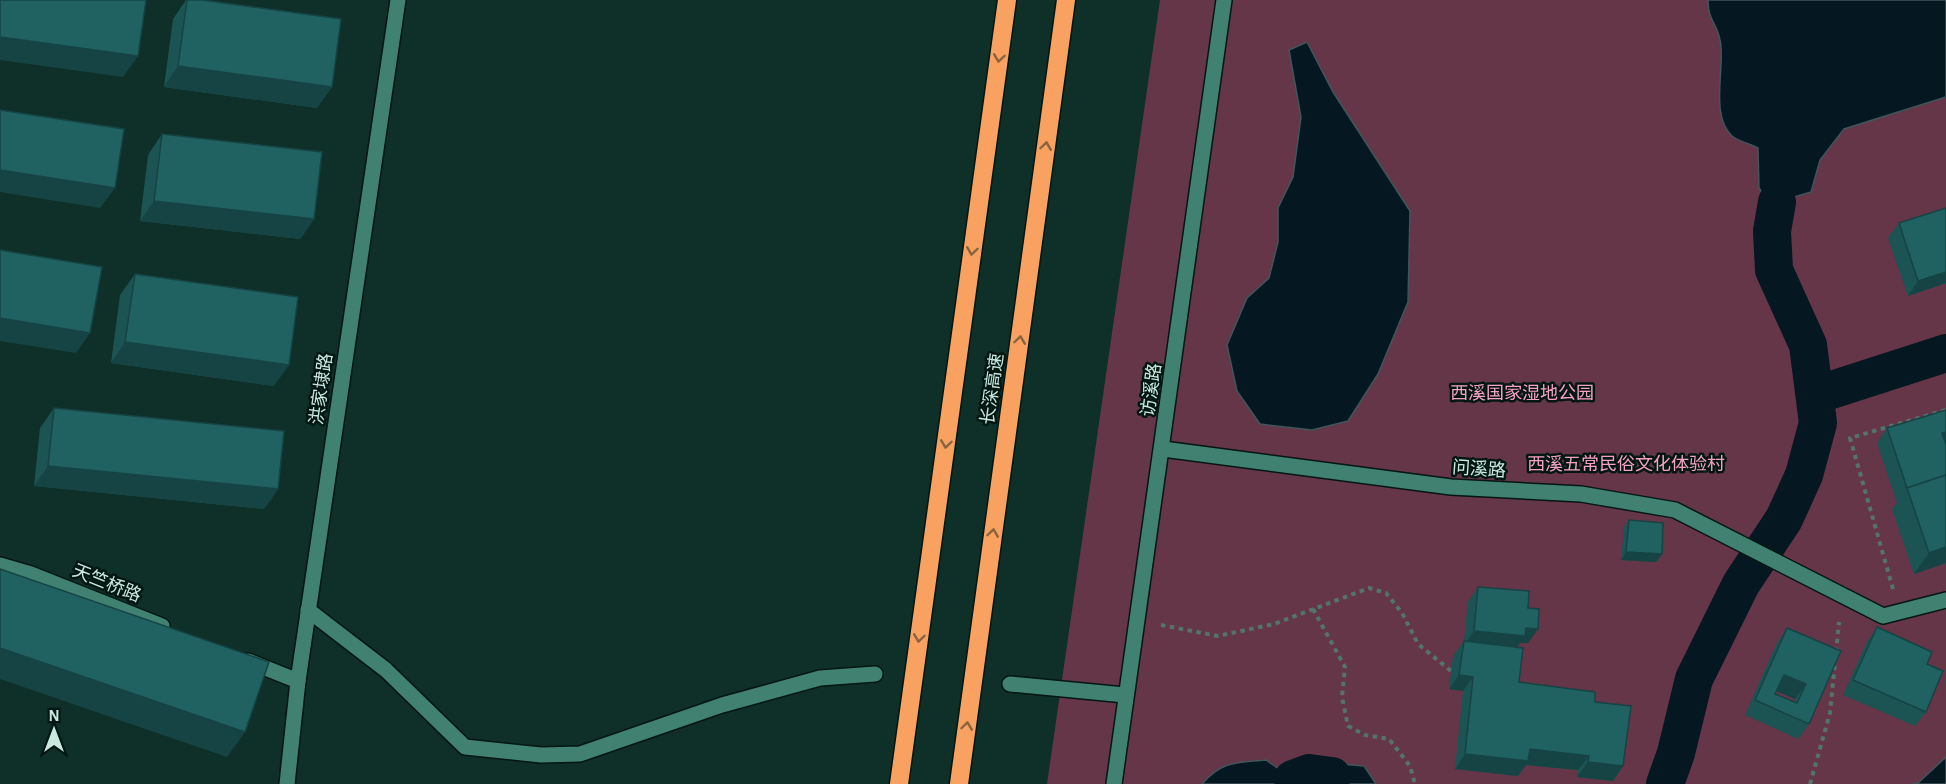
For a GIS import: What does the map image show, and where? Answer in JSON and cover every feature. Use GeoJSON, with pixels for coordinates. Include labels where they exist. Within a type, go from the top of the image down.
{"type":"FeatureCollection","features":[{"type":"Feature","properties":{"kind":"highway"},"geometry":{"type":"LineString","coordinates":[[899,784],[1007,0]]}},
{"type":"Feature","properties":{"kind":"highway","name":"长深高速"},"geometry":{"type":"LineString","coordinates":[[959,784],[1066,0]]}},
{"type":"Feature","properties":{"kind":"street","name":"洪家埭路"},"geometry":{"type":"LineString","coordinates":[[287,784],[308,610],[398,0]]}},
{"type":"Feature","properties":{"kind":"street","name":"访溪路"},"geometry":{"type":"LineString","coordinates":[[1114,784],[1125,695],[1163,449],[1224,0]]}},
{"type":"Feature","properties":{"kind":"street","name":"问溪路"},"geometry":{"type":"LineString","coordinates":[[1163,449],[1451,487],[1581,494],[1675,510],[1883,616],[1946,600]]}},
{"type":"Feature","properties":{"kind":"street","name":"天竺桥路"},"geometry":{"type":"LineString","coordinates":[[0,566],[31,574],[176,632]]}},
{"type":"Feature","properties":{"kind":"street"},"geometry":{"type":"LineString","coordinates":[[308,610],[386,670],[465,747],[541,755],[580,754],[722,705],[820,678],[875,674]]}},
{"type":"Feature","properties":{"kind":"street"},"geometry":{"type":"LineString","coordinates":[[231,654],[298,681]]}},
{"type":"Feature","properties":{"kind":"street"},"geometry":{"type":"LineString","coordinates":[[1010,684],[1125,695]]}},
{"type":"Feature","properties":{"kind":"path"},"geometry":{"type":"LineString","coordinates":[[1900,612],[1850,438],[1946,410]]}},
{"type":"Feature","properties":{"kind":"path"},"geometry":{"type":"LineString","coordinates":[[1136,622],[1218,636],[1274,624],[1369,588],[1386,593],[1402,613],[1418,644],[1451,671]]}},
{"type":"Feature","properties":{"kind":"path"},"geometry":{"type":"LineString","coordinates":[[1810,784],[1830,713],[1841,594]]}},
{"type":"Feature","properties":{"kind":"path"},"geometry":{"type":"LineString","coordinates":[[1313,609],[1345,667],[1342,697],[1348,726],[1365,735],[1389,739],[1410,766],[1415,784]]}},
{"type":"Feature","properties":{"kind":"green space","name":"西溪国家湿地公园"},"geometry":{"type":"Polygon","coordinates":[[[1160,0],[1946,0],[1946,784],[1047,784],[1160,0]]]}},
{"type":"Feature","properties":{"kind":"water"},"geometry":{"type":"Polygon","coordinates":[[[1708,0],[1946,0],[1946,97],[1844,129],[1820,160],[1811,192],[1777,202],[1768,201],[1759,188],[1758,148],[1732,136],[1721,116],[1721,50],[1719,34],[1709,13],[1708,0]]]}},
{"type":"Feature","properties":{"kind":"water"},"geometry":{"type":"Polygon","coordinates":[[[1307,42],[1333,92],[1410,211],[1408,302],[1378,374],[1348,421],[1312,430],[1260,424],[1237,391],[1227,345],[1247,298],[1269,278],[1278,242],[1278,208],[1293,177],[1301,117],[1289,50],[1307,42]]]}},
{"type":"Feature","properties":{"kind":"water"},"geometry":{"type":"Polygon","coordinates":[[[1946,757],[1946,784],[1913,784],[1918,783],[1946,757]]]}},
{"type":"Feature","properties":{"kind":"water"},"geometry":{"type":"Polygon","coordinates":[[[1266,760],[1293,779],[1296,784],[1202,784],[1217,771],[1231,764],[1266,760]]]}},
{"type":"Feature","properties":{"kind":"water"},"geometry":{"type":"Polygon","coordinates":[[[1328,763],[1364,766],[1376,784],[1333,784],[1328,763]]]}},
{"type":"Feature","properties":{"kind":"building"},"geometry":{"type":"Polygon","coordinates":[[[0,0],[146,0],[138,56],[0,37],[0,0]]]}},
{"type":"Feature","properties":{"kind":"building"},"geometry":{"type":"Polygon","coordinates":[[[187,0],[202,0],[341,19],[332,87],[178,66],[187,0]]]}},
{"type":"Feature","properties":{"kind":"building"},"geometry":{"type":"Polygon","coordinates":[[[0,110],[124,129],[115,188],[0,170],[0,110]]]}},
{"type":"Feature","properties":{"kind":"building"},"geometry":{"type":"Polygon","coordinates":[[[162,134],[322,152],[314,219],[154,201],[162,134]]]}},
{"type":"Feature","properties":{"kind":"building"},"geometry":{"type":"Polygon","coordinates":[[[1946,208],[1946,272],[1918,281],[1899,223],[1946,208]]]}},
{"type":"Feature","properties":{"kind":"building"},"geometry":{"type":"Polygon","coordinates":[[[0,250],[102,267],[90,333],[0,318],[0,250]]]}},
{"type":"Feature","properties":{"kind":"building"},"geometry":{"type":"Polygon","coordinates":[[[135,274],[298,297],[289,365],[125,342],[135,274]]]}},
{"type":"Feature","properties":{"kind":"building"},"geometry":{"type":"Polygon","coordinates":[[[54,408],[284,431],[278,489],[48,466],[54,408]]]}},
{"type":"Feature","properties":{"kind":"building"},"geometry":{"type":"Polygon","coordinates":[[[1946,410],[1946,432],[1942,433],[1946,445],[1946,475],[1907,488],[1887,428],[1946,410]]]}},
{"type":"Feature","properties":{"kind":"building"},"geometry":{"type":"Polygon","coordinates":[[[1946,475],[1946,547],[1929,553],[1907,488],[1946,475]]]}},
{"type":"Feature","properties":{"kind":"building"},"geometry":{"type":"Polygon","coordinates":[[[1629,520],[1663,523],[1662,554],[1626,552],[1629,520]]]}},
{"type":"Feature","properties":{"kind":"building"},"geometry":{"type":"Polygon","coordinates":[[[0,569],[269,662],[245,732],[0,648],[0,569]]]}},
{"type":"Feature","properties":{"kind":"building"},"geometry":{"type":"Polygon","coordinates":[[[1478,587],[1529,591],[1528,608],[1539,609],[1538,629],[1526,628],[1525,636],[1474,631],[1478,587]]]}},
{"type":"Feature","properties":{"kind":"building"},"geometry":{"type":"Polygon","coordinates":[[[1877,627],[1932,652],[1927,664],[1943,671],[1926,712],[1853,680],[1877,627]]]}},
{"type":"Feature","properties":{"kind":"building"},"geometry":{"type":"Polygon","coordinates":[[[1787,628],[1841,651],[1809,724],[1755,700],[1787,628]],[[1784,675],[1775,694],[1797,703],[1806,684],[1784,675]]]}},
{"type":"Feature","properties":{"kind":"building"},"geometry":{"type":"Polygon","coordinates":[[[1464,641],[1523,648],[1519,682],[1595,692],[1595,702],[1631,706],[1623,766],[1588,762],[1589,756],[1530,749],[1528,761],[1465,754],[1473,677],[1459,675],[1464,641]]]}},
{"type":"Feature","properties":{"kind":"waterway"},"geometry":{"type":"LineString","coordinates":[[1665,784],[1676,753],[1694,679],[1741,584],[1784,519],[1804,475],[1818,423],[1808,345],[1774,270],[1772,231],[1777,202]]}},
{"type":"Feature","properties":{"kind":"waterway"},"geometry":{"type":"LineString","coordinates":[[1816,395],[1946,353]]}},
{"type":"Feature","properties":{"kind":"waterway"},"geometry":{"type":"LineString","coordinates":[[1293,779],[1309,773],[1332,776]]}},
{"type":"Feature","properties":{"kind":"park label","name":"西溪五常民俗文化体验村"},"geometry":{"type":"Point","coordinates":[1626,464]}}]}
